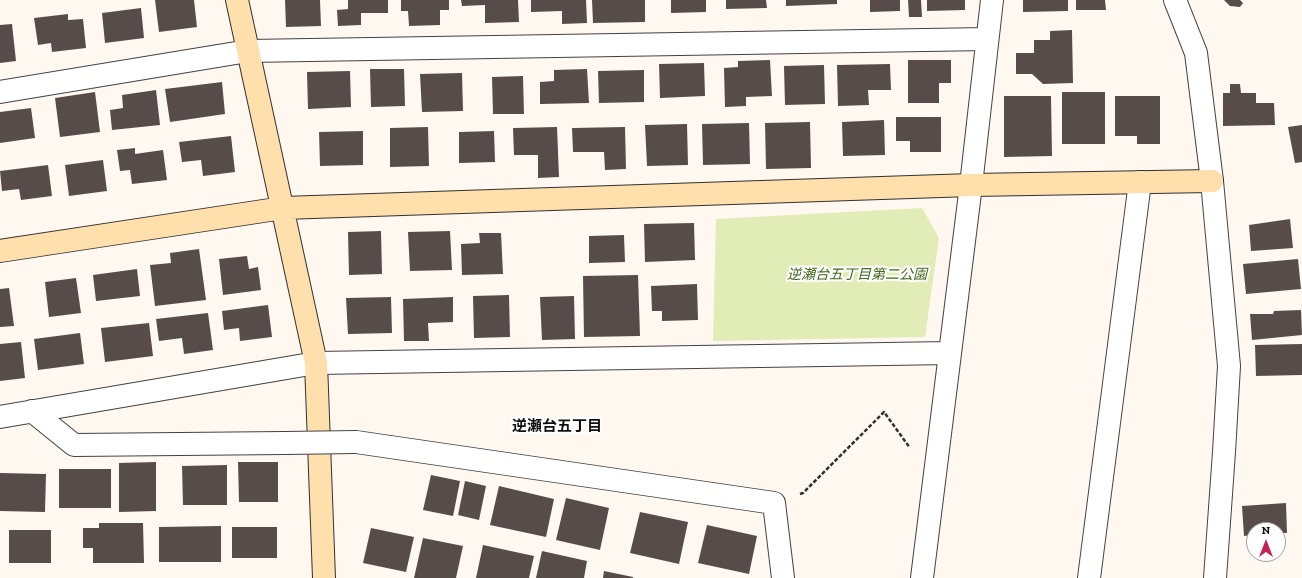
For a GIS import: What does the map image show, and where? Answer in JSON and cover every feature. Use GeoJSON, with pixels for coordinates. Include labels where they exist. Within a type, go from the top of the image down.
{"type":"FeatureCollection","features":[{"type":"Feature","properties":{"kind":"street"},"geometry":{"type":"LineString","coordinates":[[237,0],[316,363],[324,578]]}},
{"type":"Feature","properties":{"kind":"street"},"geometry":{"type":"LineString","coordinates":[[922,578],[971,185],[992,0]]}},
{"type":"Feature","properties":{"kind":"street"},"geometry":{"type":"LineString","coordinates":[[1175,0],[1196,54],[1212,181],[1229,366],[1215,578]]}},
{"type":"Feature","properties":{"kind":"street"},"geometry":{"type":"LineString","coordinates":[[0,92],[248,51],[987,39]]}},
{"type":"Feature","properties":{"kind":"street"},"geometry":{"type":"LineString","coordinates":[[0,251],[283,208],[971,185],[1212,181]]}},
{"type":"Feature","properties":{"kind":"street"},"geometry":{"type":"LineString","coordinates":[[1089,578],[1140,182]]}},
{"type":"Feature","properties":{"kind":"street"},"geometry":{"type":"LineString","coordinates":[[0,417],[316,363],[950,353]]}},
{"type":"Feature","properties":{"kind":"street"},"geometry":{"type":"LineString","coordinates":[[32,411],[74,445],[356,442],[774,503],[783,578]]}},
{"type":"Feature","properties":{"kind":"path"},"geometry":{"type":"LineString","coordinates":[[774,503],[804,493],[884,412],[910,448],[937,459]]}},
{"type":"Feature","properties":{"kind":"green space","name":"逆瀬台五丁目第二公園"},"geometry":{"type":"Polygon","coordinates":[[[922,208],[939,238],[925,337],[713,341],[716,219],[922,208]]]}},
{"type":"Feature","properties":{"kind":"building"},"geometry":{"type":"Polygon","coordinates":[[[155,0],[194,0],[197,27],[159,32],[155,0]]]}},
{"type":"Feature","properties":{"kind":"building"},"geometry":{"type":"Polygon","coordinates":[[[285,0],[320,0],[321,26],[286,27],[285,0]]]}},
{"type":"Feature","properties":{"kind":"building"},"geometry":{"type":"Polygon","coordinates":[[[348,0],[388,0],[388,13],[361,13],[361,25],[338,26],[337,10],[348,9],[348,0]]]}},
{"type":"Feature","properties":{"kind":"building"},"geometry":{"type":"Polygon","coordinates":[[[401,0],[449,0],[449,10],[440,10],[440,25],[409,26],[408,11],[401,11],[401,0]]]}},
{"type":"Feature","properties":{"kind":"building"},"geometry":{"type":"Polygon","coordinates":[[[461,0],[518,0],[519,22],[485,23],[485,5],[462,6],[461,0]]]}},
{"type":"Feature","properties":{"kind":"building"},"geometry":{"type":"Polygon","coordinates":[[[531,0],[586,0],[587,23],[562,24],[562,11],[531,12],[531,0]]]}},
{"type":"Feature","properties":{"kind":"building"},"geometry":{"type":"Polygon","coordinates":[[[592,0],[645,0],[645,22],[593,23],[592,0]]]}},
{"type":"Feature","properties":{"kind":"building"},"geometry":{"type":"Polygon","coordinates":[[[671,0],[706,0],[706,12],[671,13],[671,0]]]}},
{"type":"Feature","properties":{"kind":"building"},"geometry":{"type":"Polygon","coordinates":[[[726,0],[766,0],[767,8],[726,9],[726,0]]]}},
{"type":"Feature","properties":{"kind":"building"},"geometry":{"type":"Polygon","coordinates":[[[786,0],[837,0],[837,4],[786,6],[786,0]]]}},
{"type":"Feature","properties":{"kind":"building"},"geometry":{"type":"Polygon","coordinates":[[[870,0],[900,0],[900,11],[870,12],[870,0]]]}},
{"type":"Feature","properties":{"kind":"building"},"geometry":{"type":"Polygon","coordinates":[[[908,0],[921,0],[922,17],[909,17],[908,0]]]}},
{"type":"Feature","properties":{"kind":"building"},"geometry":{"type":"Polygon","coordinates":[[[927,0],[965,0],[965,10],[927,11],[927,0]]]}},
{"type":"Feature","properties":{"kind":"building"},"geometry":{"type":"Polygon","coordinates":[[[1023,0],[1068,0],[1068,11],[1023,12],[1023,0]]]}},
{"type":"Feature","properties":{"kind":"building"},"geometry":{"type":"Polygon","coordinates":[[[1076,0],[1105,0],[1106,10],[1076,10],[1076,0]]]}},
{"type":"Feature","properties":{"kind":"building"},"geometry":{"type":"Polygon","coordinates":[[[1224,0],[1240,0],[1243,3],[1240,7],[1230,6],[1224,0]]]}},
{"type":"Feature","properties":{"kind":"building"},"geometry":{"type":"Polygon","coordinates":[[[141,8],[144,38],[105,43],[102,13],[141,8]]]}},
{"type":"Feature","properties":{"kind":"building"},"geometry":{"type":"Polygon","coordinates":[[[68,14],[68,20],[83,19],[86,48],[52,52],[51,43],[38,45],[34,18],[68,14]]]}},
{"type":"Feature","properties":{"kind":"building"},"geometry":{"type":"Polygon","coordinates":[[[12,24],[16,61],[0,63],[0,25],[12,24]]]}},
{"type":"Feature","properties":{"kind":"building"},"geometry":{"type":"Polygon","coordinates":[[[1072,30],[1073,83],[1043,84],[1032,74],[1016,74],[1016,53],[1034,53],[1034,40],[1050,40],[1050,31],[1072,30]]]}},
{"type":"Feature","properties":{"kind":"building"},"geometry":{"type":"Polygon","coordinates":[[[770,60],[772,96],[746,97],[746,106],[725,107],[724,68],[738,67],[738,61],[770,60]]]}},
{"type":"Feature","properties":{"kind":"building"},"geometry":{"type":"Polygon","coordinates":[[[908,60],[951,60],[951,83],[939,83],[939,103],[908,103],[908,60]]]}},
{"type":"Feature","properties":{"kind":"building"},"geometry":{"type":"Polygon","coordinates":[[[704,63],[705,96],[660,98],[659,64],[704,63]]]}},
{"type":"Feature","properties":{"kind":"building"},"geometry":{"type":"Polygon","coordinates":[[[890,64],[891,90],[868,90],[869,105],[838,106],[837,65],[890,64]]]}},
{"type":"Feature","properties":{"kind":"building"},"geometry":{"type":"Polygon","coordinates":[[[824,65],[825,104],[785,105],[784,66],[824,65]]]}},
{"type":"Feature","properties":{"kind":"building"},"geometry":{"type":"Polygon","coordinates":[[[370,69],[404,69],[405,106],[371,107],[370,69]]]}},
{"type":"Feature","properties":{"kind":"building"},"geometry":{"type":"Polygon","coordinates":[[[587,69],[589,103],[540,104],[540,82],[554,81],[554,70],[587,69]]]}},
{"type":"Feature","properties":{"kind":"building"},"geometry":{"type":"Polygon","coordinates":[[[644,70],[644,102],[599,103],[598,71],[644,70]]]}},
{"type":"Feature","properties":{"kind":"building"},"geometry":{"type":"Polygon","coordinates":[[[350,71],[351,107],[308,109],[307,72],[350,71]]]}},
{"type":"Feature","properties":{"kind":"building"},"geometry":{"type":"Polygon","coordinates":[[[462,73],[463,111],[422,112],[420,74],[462,73]]]}},
{"type":"Feature","properties":{"kind":"building"},"geometry":{"type":"Polygon","coordinates":[[[523,76],[524,114],[493,114],[492,77],[523,76]]]}},
{"type":"Feature","properties":{"kind":"building"},"geometry":{"type":"Polygon","coordinates":[[[222,82],[225,114],[170,122],[165,89],[222,82]]]}},
{"type":"Feature","properties":{"kind":"building"},"geometry":{"type":"Polygon","coordinates":[[[1230,84],[1240,84],[1241,93],[1256,93],[1256,103],[1274,103],[1275,125],[1223,126],[1223,93],[1230,93],[1230,84]]]}},
{"type":"Feature","properties":{"kind":"building"},"geometry":{"type":"Polygon","coordinates":[[[156,90],[160,125],[112,130],[110,110],[123,108],[122,95],[156,90]]]}},
{"type":"Feature","properties":{"kind":"building"},"geometry":{"type":"Polygon","coordinates":[[[95,92],[100,132],[60,137],[55,98],[95,92]]]}},
{"type":"Feature","properties":{"kind":"building"},"geometry":{"type":"Polygon","coordinates":[[[1062,92],[1105,92],[1105,144],[1062,144],[1062,92]]]}},
{"type":"Feature","properties":{"kind":"building"},"geometry":{"type":"Polygon","coordinates":[[[1004,96],[1051,96],[1052,156],[1004,157],[1004,96]]]}},
{"type":"Feature","properties":{"kind":"building"},"geometry":{"type":"Polygon","coordinates":[[[1115,96],[1160,96],[1160,144],[1137,144],[1137,136],[1115,136],[1115,96]]]}},
{"type":"Feature","properties":{"kind":"building"},"geometry":{"type":"Polygon","coordinates":[[[31,108],[35,138],[0,143],[0,112],[31,108]]]}},
{"type":"Feature","properties":{"kind":"building"},"geometry":{"type":"Polygon","coordinates":[[[896,117],[941,117],[941,152],[910,152],[910,141],[896,141],[896,117]]]}},
{"type":"Feature","properties":{"kind":"building"},"geometry":{"type":"Polygon","coordinates":[[[884,120],[885,155],[843,156],[842,122],[884,120]]]}},
{"type":"Feature","properties":{"kind":"building"},"geometry":{"type":"Polygon","coordinates":[[[810,122],[811,168],[766,169],[765,123],[810,122]]]}},
{"type":"Feature","properties":{"kind":"building"},"geometry":{"type":"Polygon","coordinates":[[[749,123],[750,164],[703,165],[702,124],[749,123]]]}},
{"type":"Feature","properties":{"kind":"building"},"geometry":{"type":"Polygon","coordinates":[[[687,124],[688,165],[647,166],[645,125],[687,124]]]}},
{"type":"Feature","properties":{"kind":"building"},"geometry":{"type":"Polygon","coordinates":[[[1302,125],[1302,162],[1295,163],[1288,127],[1302,125]]]}},
{"type":"Feature","properties":{"kind":"building"},"geometry":{"type":"Polygon","coordinates":[[[428,127],[429,166],[390,167],[390,128],[428,127]]]}},
{"type":"Feature","properties":{"kind":"building"},"geometry":{"type":"Polygon","coordinates":[[[557,127],[559,177],[538,178],[538,155],[514,155],[513,128],[557,127]]]}},
{"type":"Feature","properties":{"kind":"building"},"geometry":{"type":"Polygon","coordinates":[[[625,127],[626,169],[605,170],[604,152],[573,152],[572,128],[625,127]]]}},
{"type":"Feature","properties":{"kind":"building"},"geometry":{"type":"Polygon","coordinates":[[[363,131],[363,165],[320,166],[319,132],[363,131]]]}},
{"type":"Feature","properties":{"kind":"building"},"geometry":{"type":"Polygon","coordinates":[[[494,131],[495,162],[459,163],[459,132],[494,131]]]}},
{"type":"Feature","properties":{"kind":"building"},"geometry":{"type":"Polygon","coordinates":[[[231,136],[235,172],[203,176],[201,160],[182,162],[179,142],[231,136]]]}},
{"type":"Feature","properties":{"kind":"building"},"geometry":{"type":"Polygon","coordinates":[[[135,148],[135,154],[163,150],[167,180],[132,184],[130,170],[120,171],[117,150],[135,148]]]}},
{"type":"Feature","properties":{"kind":"building"},"geometry":{"type":"Polygon","coordinates":[[[103,160],[107,191],[69,196],[65,165],[103,160]]]}},
{"type":"Feature","properties":{"kind":"building"},"geometry":{"type":"Polygon","coordinates":[[[48,165],[52,196],[21,200],[19,189],[2,191],[0,171],[48,165]]]}},
{"type":"Feature","properties":{"kind":"building"},"geometry":{"type":"Polygon","coordinates":[[[1290,219],[1293,248],[1251,251],[1249,225],[1290,219]]]}},
{"type":"Feature","properties":{"kind":"building"},"geometry":{"type":"Polygon","coordinates":[[[694,223],[695,260],[645,262],[644,224],[694,223]]]}},
{"type":"Feature","properties":{"kind":"building"},"geometry":{"type":"Polygon","coordinates":[[[381,231],[382,274],[349,275],[348,232],[381,231]]]}},
{"type":"Feature","properties":{"kind":"building"},"geometry":{"type":"Polygon","coordinates":[[[450,231],[452,270],[410,271],[408,232],[450,231]]]}},
{"type":"Feature","properties":{"kind":"building"},"geometry":{"type":"Polygon","coordinates":[[[479,233],[501,233],[503,274],[462,275],[461,244],[480,243],[479,233]]]}},
{"type":"Feature","properties":{"kind":"building"},"geometry":{"type":"Polygon","coordinates":[[[624,235],[625,262],[589,263],[589,236],[624,235]]]}},
{"type":"Feature","properties":{"kind":"building"},"geometry":{"type":"Polygon","coordinates":[[[199,249],[206,300],[155,306],[150,265],[171,263],[170,253],[199,249]]]}},
{"type":"Feature","properties":{"kind":"building"},"geometry":{"type":"Polygon","coordinates":[[[247,256],[249,269],[258,267],[261,290],[223,295],[219,259],[247,256]]]}},
{"type":"Feature","properties":{"kind":"building"},"geometry":{"type":"Polygon","coordinates":[[[1298,259],[1301,289],[1246,294],[1243,264],[1298,259]]]}},
{"type":"Feature","properties":{"kind":"building"},"geometry":{"type":"Polygon","coordinates":[[[137,269],[140,296],[96,301],[93,275],[137,269]]]}},
{"type":"Feature","properties":{"kind":"building"},"geometry":{"type":"Polygon","coordinates":[[[638,275],[640,336],[584,337],[583,276],[638,275]]]}},
{"type":"Feature","properties":{"kind":"building"},"geometry":{"type":"Polygon","coordinates":[[[76,278],[81,313],[49,317],[45,282],[76,278]]]}},
{"type":"Feature","properties":{"kind":"building"},"geometry":{"type":"Polygon","coordinates":[[[697,284],[698,320],[662,321],[662,311],[652,311],[651,286],[697,284]]]}},
{"type":"Feature","properties":{"kind":"building"},"geometry":{"type":"Polygon","coordinates":[[[9,288],[14,326],[0,327],[0,289],[9,288]]]}},
{"type":"Feature","properties":{"kind":"building"},"geometry":{"type":"Polygon","coordinates":[[[509,295],[510,337],[474,338],[473,296],[509,295]]]}},
{"type":"Feature","properties":{"kind":"building"},"geometry":{"type":"Polygon","coordinates":[[[574,296],[575,339],[542,340],[540,297],[574,296]]]}},
{"type":"Feature","properties":{"kind":"building"},"geometry":{"type":"Polygon","coordinates":[[[391,297],[392,333],[348,334],[346,298],[391,297]]]}},
{"type":"Feature","properties":{"kind":"building"},"geometry":{"type":"Polygon","coordinates":[[[453,297],[453,322],[428,323],[429,341],[404,341],[403,299],[453,297]]]}},
{"type":"Feature","properties":{"kind":"building"},"geometry":{"type":"Polygon","coordinates":[[[268,305],[272,337],[240,341],[239,328],[224,330],[222,311],[268,305]]]}},
{"type":"Feature","properties":{"kind":"building"},"geometry":{"type":"Polygon","coordinates":[[[1301,310],[1302,335],[1252,340],[1250,314],[1273,314],[1274,311],[1301,310]]]}},
{"type":"Feature","properties":{"kind":"building"},"geometry":{"type":"Polygon","coordinates":[[[208,313],[213,350],[184,354],[182,338],[159,341],[156,319],[208,313]]]}},
{"type":"Feature","properties":{"kind":"building"},"geometry":{"type":"Polygon","coordinates":[[[149,323],[153,356],[105,362],[101,328],[149,323]]]}},
{"type":"Feature","properties":{"kind":"building"},"geometry":{"type":"Polygon","coordinates":[[[80,333],[84,364],[38,370],[34,339],[80,333]]]}},
{"type":"Feature","properties":{"kind":"building"},"geometry":{"type":"Polygon","coordinates":[[[21,342],[25,378],[0,381],[0,344],[21,342]]]}},
{"type":"Feature","properties":{"kind":"building"},"geometry":{"type":"Polygon","coordinates":[[[1302,344],[1302,375],[1256,376],[1255,345],[1302,344]]]}},
{"type":"Feature","properties":{"kind":"building"},"geometry":{"type":"Polygon","coordinates":[[[156,462],[156,511],[119,512],[119,463],[156,462]]]}},
{"type":"Feature","properties":{"kind":"building"},"geometry":{"type":"Polygon","coordinates":[[[238,462],[278,462],[278,502],[239,502],[238,462]]]}},
{"type":"Feature","properties":{"kind":"building"},"geometry":{"type":"Polygon","coordinates":[[[227,465],[227,505],[183,505],[182,466],[227,465]]]}},
{"type":"Feature","properties":{"kind":"building"},"geometry":{"type":"Polygon","coordinates":[[[59,469],[111,469],[111,508],[59,508],[59,469]]]}},
{"type":"Feature","properties":{"kind":"building"},"geometry":{"type":"Polygon","coordinates":[[[0,473],[46,474],[45,512],[0,511],[0,473]]]}},
{"type":"Feature","properties":{"kind":"building"},"geometry":{"type":"Polygon","coordinates":[[[431,475],[460,481],[453,516],[423,510],[431,475]]]}},
{"type":"Feature","properties":{"kind":"building"},"geometry":{"type":"Polygon","coordinates":[[[465,481],[486,486],[479,520],[458,515],[465,481]]]}},
{"type":"Feature","properties":{"kind":"building"},"geometry":{"type":"Polygon","coordinates":[[[499,486],[554,499],[546,537],[490,525],[499,486]]]}},
{"type":"Feature","properties":{"kind":"building"},"geometry":{"type":"Polygon","coordinates":[[[566,498],[609,508],[600,550],[556,540],[566,498]]]}},
{"type":"Feature","properties":{"kind":"building"},"geometry":{"type":"Polygon","coordinates":[[[1286,503],[1287,533],[1286,522],[1246,522],[1246,536],[1244,536],[1242,506],[1286,503]]]}},
{"type":"Feature","properties":{"kind":"building"},"geometry":{"type":"Polygon","coordinates":[[[640,512],[688,522],[679,564],[630,553],[640,512]]]}},
{"type":"Feature","properties":{"kind":"building"},"geometry":{"type":"Polygon","coordinates":[[[99,523],[143,523],[144,563],[93,563],[93,548],[83,548],[83,528],[99,528],[99,523]]]}},
{"type":"Feature","properties":{"kind":"building"},"geometry":{"type":"Polygon","coordinates":[[[707,525],[757,536],[749,574],[698,563],[707,525]]]}},
{"type":"Feature","properties":{"kind":"building"},"geometry":{"type":"Polygon","coordinates":[[[221,526],[221,562],[159,562],[159,527],[221,526]]]}},
{"type":"Feature","properties":{"kind":"building"},"geometry":{"type":"Polygon","coordinates":[[[232,527],[277,527],[277,558],[232,558],[232,527]]]}},
{"type":"Feature","properties":{"kind":"building"},"geometry":{"type":"Polygon","coordinates":[[[371,528],[414,537],[406,572],[363,563],[371,528]]]}},
{"type":"Feature","properties":{"kind":"building"},"geometry":{"type":"Polygon","coordinates":[[[9,530],[51,530],[51,563],[9,563],[9,530]]]}},
{"type":"Feature","properties":{"kind":"building"},"geometry":{"type":"Polygon","coordinates":[[[423,538],[463,546],[456,578],[414,578],[423,538]]]}},
{"type":"Feature","properties":{"kind":"building"},"geometry":{"type":"Polygon","coordinates":[[[483,545],[534,556],[529,578],[476,578],[483,545]]]}},
{"type":"Feature","properties":{"kind":"building"},"geometry":{"type":"Polygon","coordinates":[[[542,551],[587,561],[584,578],[536,578],[542,551]]]}},
{"type":"Feature","properties":{"kind":"building"},"geometry":{"type":"Polygon","coordinates":[[[604,571],[633,577],[633,578],[603,578],[604,571]]]}},
{"type":"Feature","properties":{"kind":"district","name":"逆瀬台五丁目"},"geometry":{"type":"Point","coordinates":[557,427]}}]}
